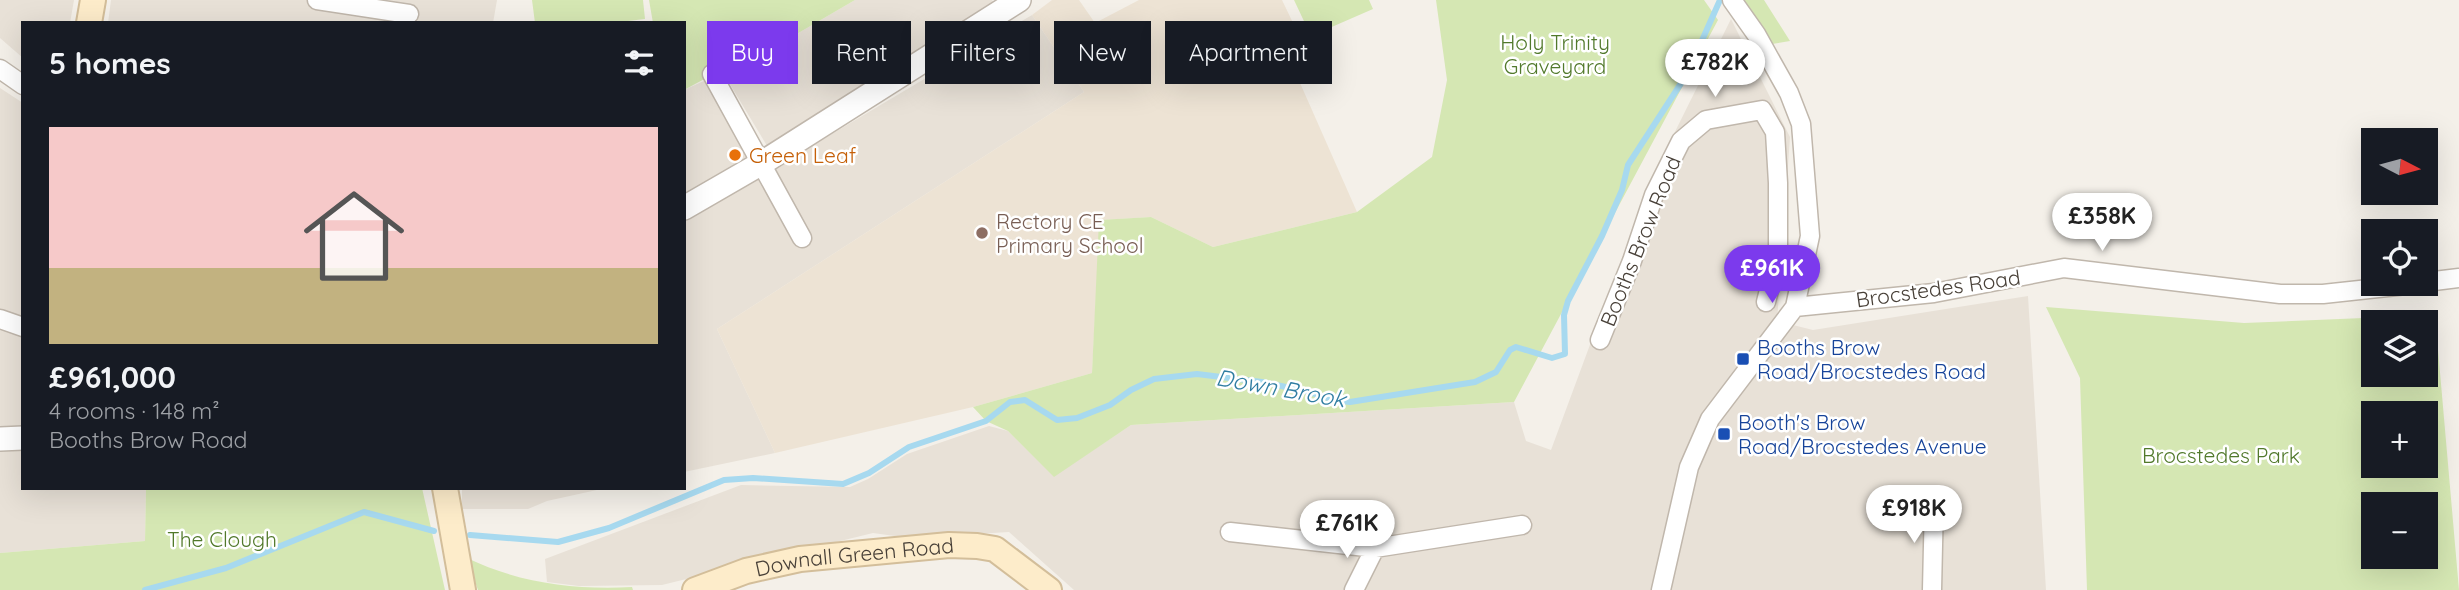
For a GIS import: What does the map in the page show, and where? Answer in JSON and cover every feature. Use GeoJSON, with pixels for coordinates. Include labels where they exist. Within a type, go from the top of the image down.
{"type":"FeatureCollection","features":[{"type":"Feature","properties":{"kind":"main road"},"geometry":{"type":"LineString","coordinates":[[89,21],[93,0]]}},
{"type":"Feature","properties":{"kind":"main road"},"geometry":{"type":"LineString","coordinates":[[445,490],[463,590]]}},
{"type":"Feature","properties":{"kind":"main road","name":"Downall Green Road"},"geometry":{"type":"LineString","coordinates":[[695,590],[746,571],[800,559],[875,551],[976,546],[995,549],[1049,590]]}},
{"type":"Feature","properties":{"kind":"street"},"geometry":{"type":"LineString","coordinates":[[317,0],[409,12]]}},
{"type":"Feature","properties":{"kind":"street"},"geometry":{"type":"LineString","coordinates":[[686,207],[762,163],[1019,0]]}},
{"type":"Feature","properties":{"kind":"street"},"geometry":{"type":"LineString","coordinates":[[1661,590],[1689,467],[1710,419],[1795,307],[1810,236],[1801,124],[1789,93],[1756,34],[1732,0]]}},
{"type":"Feature","properties":{"kind":"street"},"geometry":{"type":"LineString","coordinates":[[0,69],[21,84]]}},
{"type":"Feature","properties":{"kind":"street"},"geometry":{"type":"LineString","coordinates":[[718,84],[802,238]]}},
{"type":"Feature","properties":{"kind":"street","name":"Booths Brow Road"},"geometry":{"type":"LineString","coordinates":[[1600,340],[1632,261],[1654,195],[1681,141],[1706,120],[1762,110],[1775,132],[1778,183],[1778,254],[1766,302]]}},
{"type":"Feature","properties":{"kind":"street"},"geometry":{"type":"LineString","coordinates":[[1778,183],[1807,180]]}},
{"type":"Feature","properties":{"kind":"street","name":"Brocstedes Road"},"geometry":{"type":"LineString","coordinates":[[1795,307],[1934,293],[2064,268],[2280,294],[2323,294],[2361,290]]}},
{"type":"Feature","properties":{"kind":"street"},"geometry":{"type":"LineString","coordinates":[[2438,281],[2459,278]]}},
{"type":"Feature","properties":{"kind":"street"},"geometry":{"type":"LineString","coordinates":[[0,319],[21,326]]}},
{"type":"Feature","properties":{"kind":"street"},"geometry":{"type":"LineString","coordinates":[[0,439],[21,438]]}},
{"type":"Feature","properties":{"kind":"street"},"geometry":{"type":"LineString","coordinates":[[1932,590],[1934,501]]}},
{"type":"Feature","properties":{"kind":"street"},"geometry":{"type":"LineString","coordinates":[[1230,532],[1375,548],[1522,525]]}},
{"type":"Feature","properties":{"kind":"street"},"geometry":{"type":"LineString","coordinates":[[1354,590],[1375,548]]}},
{"type":"Feature","properties":{"kind":"shaded area"},"geometry":{"type":"Polygon","coordinates":[[[0,0],[74,0],[70,21],[21,21],[21,56],[0,38],[0,0]]]}},
{"type":"Feature","properties":{"kind":"shaded area"},"geometry":{"type":"Polygon","coordinates":[[[111,0],[497,0],[493,21],[108,21],[111,0]]]}},
{"type":"Feature","properties":{"kind":"shaded area"},"geometry":{"type":"Polygon","coordinates":[[[855,0],[992,0],[994,3],[966,21],[925,21],[925,48],[911,57],[911,21],[819,21],[855,0]]]}},
{"type":"Feature","properties":{"kind":"shaded area","name":"Rectory CE Primary School"},"geometry":{"type":"Polygon","coordinates":[[[1052,0],[1079,0],[1094,21],[1054,21],[1054,48],[1040,27],[1040,21],[1036,21],[1032,15],[1052,0]]]}},
{"type":"Feature","properties":{"kind":"shaded area","name":"Rectory CE Primary School"},"geometry":{"type":"Polygon","coordinates":[[[1139,0],[1282,0],[1292,21],[1165,21],[1165,84],[1300,84],[1357,212],[1213,247],[1151,217],[1100,220],[1092,373],[973,407],[775,453],[717,329],[1084,92],[1079,84],[1151,84],[1151,21],[1099,21],[1139,0]]]}},
{"type":"Feature","properties":{"kind":"shaded area"},"geometry":{"type":"Polygon","coordinates":[[[1032,15],[1036,21],[1022,21],[1032,15]]]}},
{"type":"Feature","properties":{"kind":"shaded area"},"geometry":{"type":"Polygon","coordinates":[[[1731,19],[1790,137],[1777,321],[1813,330],[2028,296],[2046,590],[1074,590],[1009,532],[909,538],[873,533],[662,585],[579,586],[547,582],[545,559],[741,485],[850,487],[907,454],[989,426],[1008,431],[1054,476],[1131,425],[1514,402],[1526,441],[1551,450],[1651,180],[1731,19]]]}},
{"type":"Feature","properties":{"kind":"shaded area"},"geometry":{"type":"Polygon","coordinates":[[[812,25],[812,84],[869,84],[769,149],[730,84],[798,84],[798,33],[812,25]]]}},
{"type":"Feature","properties":{"kind":"shaded area"},"geometry":{"type":"Polygon","coordinates":[[[1040,27],[1054,48],[1054,84],[1079,84],[1084,92],[717,329],[775,453],[686,472],[686,215],[778,166],[925,79],[925,84],[1040,84],[1040,27]]]}},
{"type":"Feature","properties":{"kind":"shaded area"},"geometry":{"type":"Polygon","coordinates":[[[706,80],[752,162],[686,202],[686,89],[706,80]]]}},
{"type":"Feature","properties":{"kind":"shaded area"},"geometry":{"type":"Polygon","coordinates":[[[0,88],[21,102],[21,490],[146,490],[145,541],[0,553],[0,88]]]}},
{"type":"Feature","properties":{"kind":"shaded area"},"geometry":{"type":"Polygon","coordinates":[[[462,490],[597,490],[547,501],[528,509],[462,509],[462,490]]]}},
{"type":"Feature","properties":{"kind":"green space"},"geometry":{"type":"Polygon","coordinates":[[[532,0],[643,0],[645,19],[628,21],[535,21],[532,0]]]}},
{"type":"Feature","properties":{"kind":"green space"},"geometry":{"type":"Polygon","coordinates":[[[649,0],[855,0],[819,21],[812,21],[812,25],[798,33],[798,21],[707,21],[707,78],[686,89],[686,21],[653,21],[649,0]]]}},
{"type":"Feature","properties":{"kind":"green space"},"geometry":{"type":"Polygon","coordinates":[[[1294,0],[1369,0],[1373,9],[1332,27],[1332,21],[1304,21],[1294,0]]]}},
{"type":"Feature","properties":{"kind":"green space","name":"Holy Trinity Graveyard"},"geometry":{"type":"Polygon","coordinates":[[[1436,0],[1704,0],[1718,20],[1514,402],[1131,425],[1054,477],[1008,431],[986,421],[973,407],[1092,373],[1099,220],[1151,217],[1213,247],[1357,212],[1432,157],[1447,80],[1436,0]]]}},
{"type":"Feature","properties":{"kind":"green space"},"geometry":{"type":"Polygon","coordinates":[[[1742,0],[1764,0],[1790,41],[1772,44],[1742,0]]]}},
{"type":"Feature","properties":{"kind":"green space","name":"Brocstedes Park"},"geometry":{"type":"Polygon","coordinates":[[[2046,307],[2244,323],[2361,318],[2361,387],[2438,387],[2438,349],[2459,590],[2087,590],[2080,378],[2046,307]]]}},
{"type":"Feature","properties":{"kind":"green space","name":"The Clough"},"geometry":{"type":"Polygon","coordinates":[[[146,490],[422,490],[445,590],[0,590],[0,553],[145,541],[146,490]]]}},
{"type":"Feature","properties":{"kind":"green space"},"geometry":{"type":"Polygon","coordinates":[[[467,558],[507,574],[547,583],[632,587],[633,590],[478,590],[467,558]]]}},
{"type":"Feature","properties":{"kind":"waterway","name":"Down Brook"},"geometry":{"type":"LineString","coordinates":[[470,535],[558,542],[609,528],[724,480],[753,478],[843,484],[869,473],[909,447],[986,421],[1010,402],[1025,400],[1057,420],[1077,418],[1110,405],[1131,390],[1154,379],[1197,374],[1262,382],[1350,402],[1475,382],[1496,372],[1510,350],[1516,347],[1552,358],[1565,354],[1564,315],[1568,301],[1602,236],[1622,190],[1628,165],[1687,74],[1720,0]]}},
{"type":"Feature","properties":{"kind":"waterway","name":"Down Brook"},"geometry":{"type":"LineString","coordinates":[[145,590],[226,568],[364,512],[434,531]]}},
{"type":"Feature","properties":{"kind":"place","name":"Green Leaf"},"geometry":{"type":"Point","coordinates":[735,155]}},
{"type":"Feature","properties":{"kind":"place","name":"Rectory CE Primary School"},"geometry":{"type":"Point","coordinates":[982,233]}},
{"type":"Feature","properties":{"kind":"place","name":"Booths Brow Road/Brocstedes Road"},"geometry":{"type":"Point","coordinates":[1743,359]}},
{"type":"Feature","properties":{"kind":"place","name":"Booth's Brow Road/Brocstedes Avenue"},"geometry":{"type":"Point","coordinates":[1724,434]}}]}
